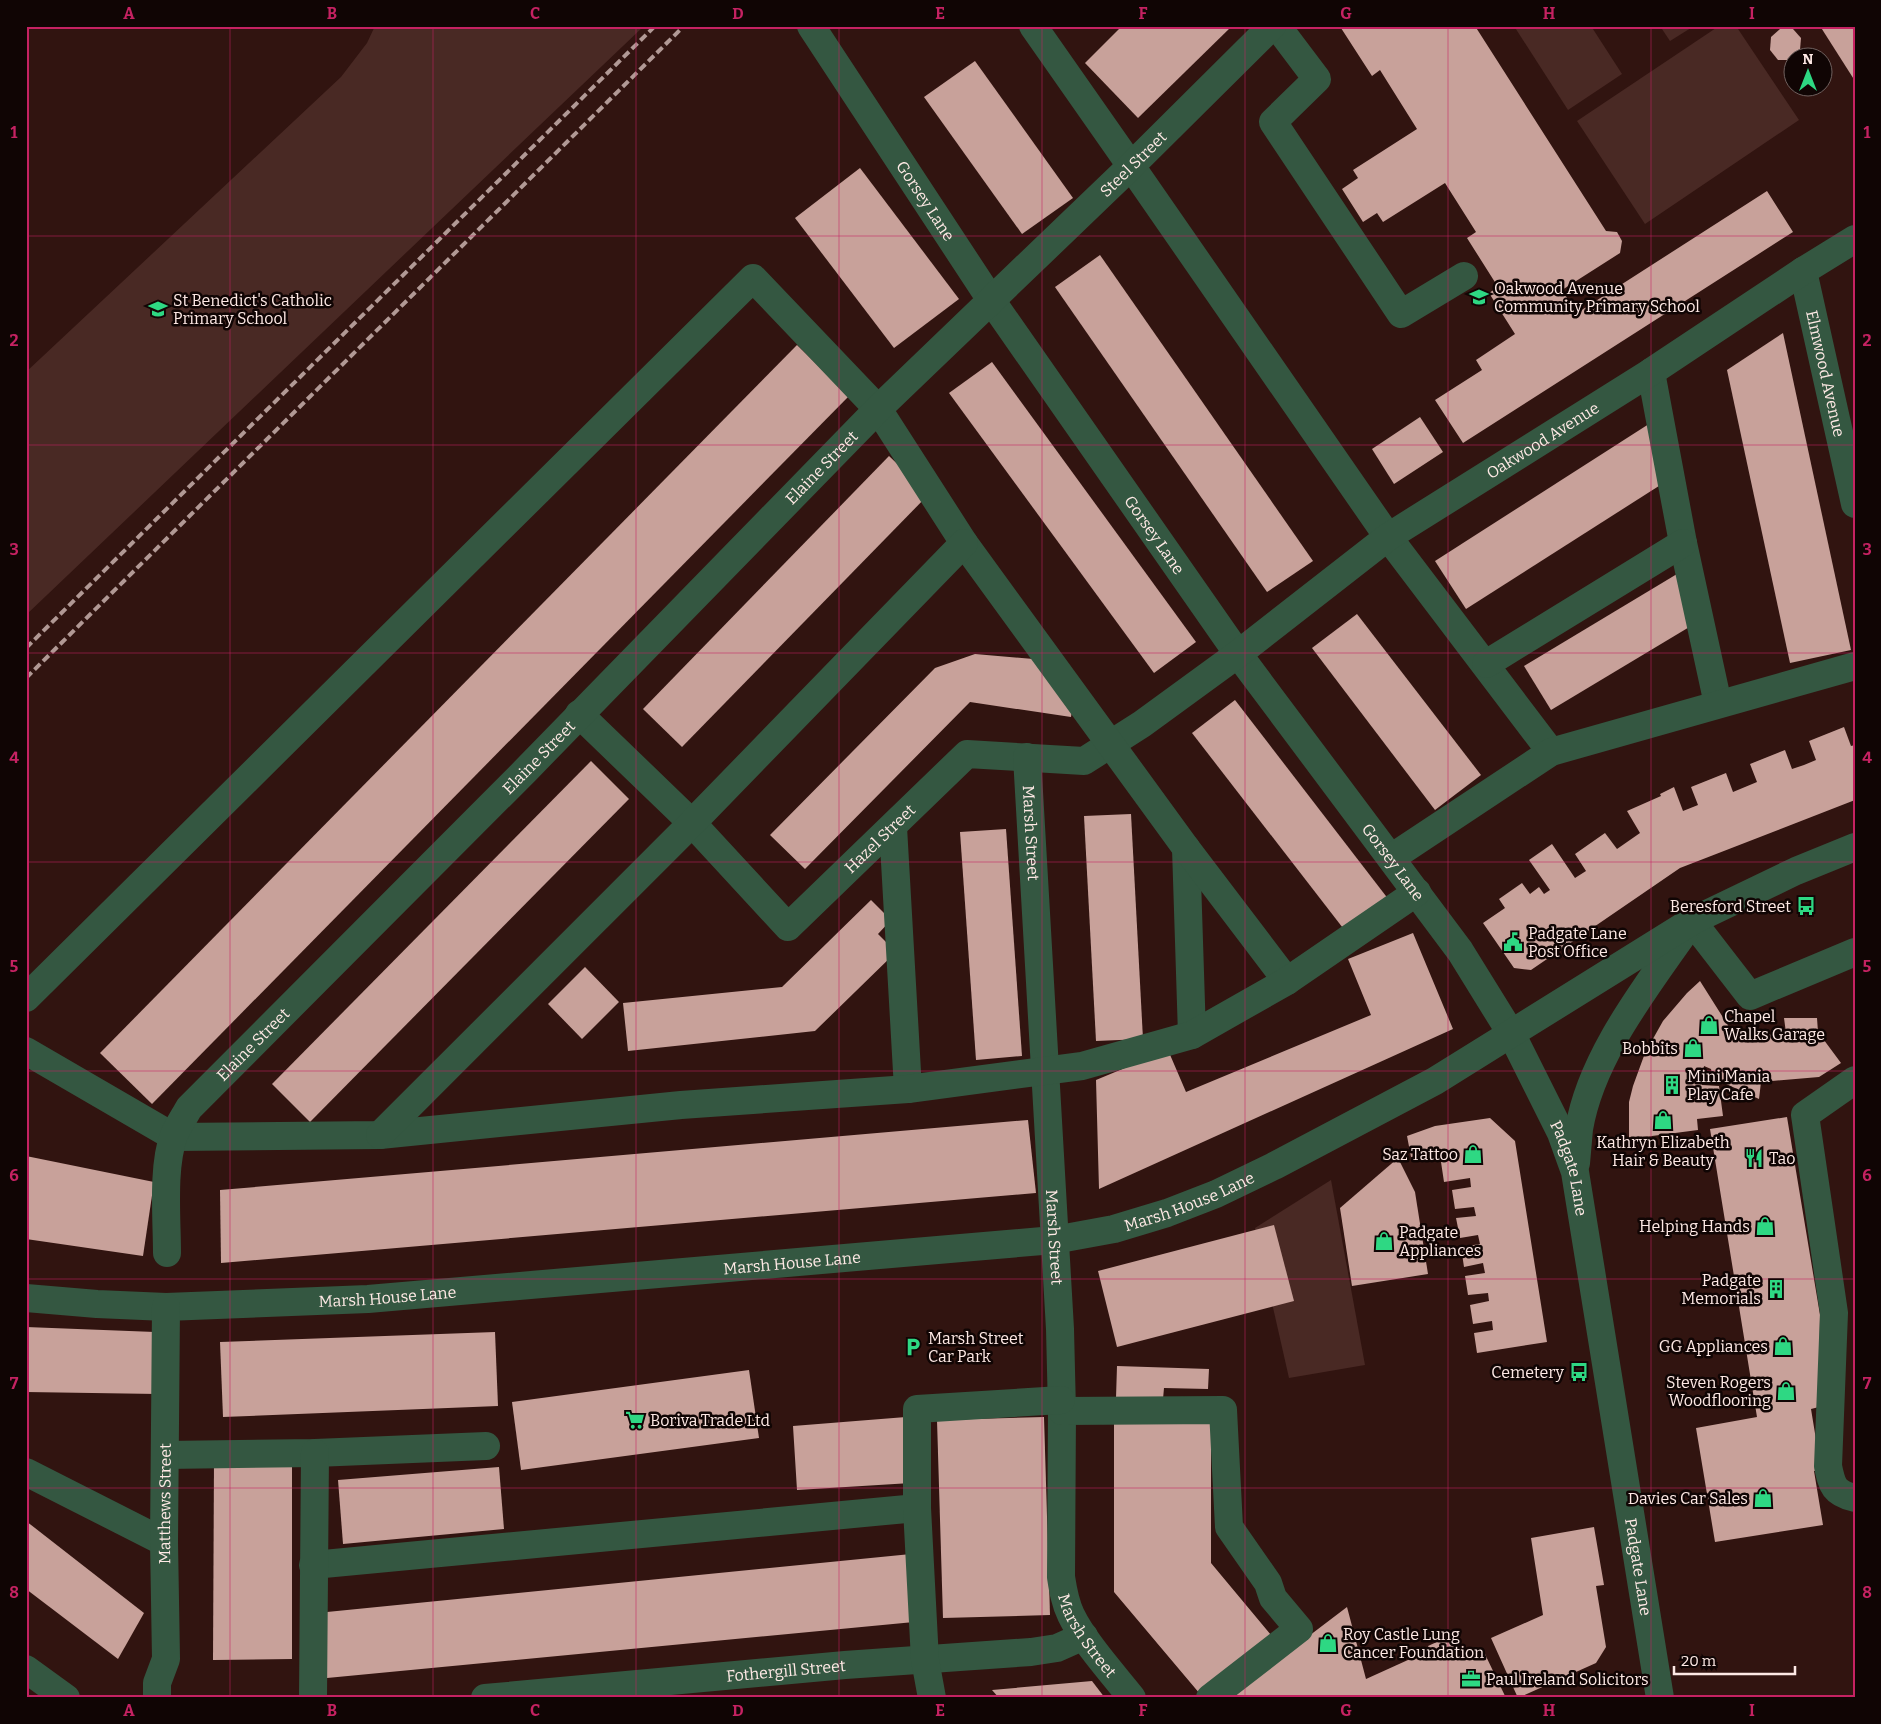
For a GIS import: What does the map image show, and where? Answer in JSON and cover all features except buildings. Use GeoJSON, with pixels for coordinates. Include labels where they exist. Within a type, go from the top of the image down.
{"type":"FeatureCollection","features":[{"type":"Feature","properties":{"kind":"street","name":"Gorsey Lane"},"geometry":{"type":"LineString","coordinates":[[811,26],[991,300],[1238,654],[1417,892],[1476,975],[1512,1035]]}},
{"type":"Feature","properties":{"kind":"street"},"geometry":{"type":"LineString","coordinates":[[1033,26],[1388,537],[1551,752]]}},
{"type":"Feature","properties":{"kind":"street","name":"Steel Street"},"geometry":{"type":"LineString","coordinates":[[991,300],[1132,166],[1272,26]]}},
{"type":"Feature","properties":{"kind":"street"},"geometry":{"type":"LineString","coordinates":[[1277,26],[1317,78],[1274,122],[1401,314],[1464,276]]}},
{"type":"Feature","properties":{"kind":"street","name":"Oakwood Avenue"},"geometry":{"type":"LineString","coordinates":[[1238,654],[1388,537],[1651,372],[1802,271],[1855,239]]}},
{"type":"Feature","properties":{"kind":"street","name":"Elmwood Avenue"},"geometry":{"type":"LineString","coordinates":[[1802,271],[1855,504]]}},
{"type":"Feature","properties":{"kind":"street"},"geometry":{"type":"LineString","coordinates":[[26,998],[753,278],[878,409],[964,543],[1186,848],[1287,981]]}},
{"type":"Feature","properties":{"kind":"street","name":"Elaine Street"},"geometry":{"type":"LineString","coordinates":[[167,1253],[166,1195],[169,1162],[174,1136],[189,1108],[878,409],[991,300]]}},
{"type":"Feature","properties":{"kind":"street"},"geometry":{"type":"LineString","coordinates":[[1651,372],[1683,543],[1718,704]]}},
{"type":"Feature","properties":{"kind":"street"},"geometry":{"type":"LineString","coordinates":[[380,1134],[692,823],[964,543]]}},
{"type":"Feature","properties":{"kind":"street"},"geometry":{"type":"LineString","coordinates":[[1486,664],[1683,543]]}},
{"type":"Feature","properties":{"kind":"street","name":"Hazel Street"},"geometry":{"type":"LineString","coordinates":[[579,714],[692,823],[788,926],[967,754],[1084,761],[1112,744],[1238,654]]}},
{"type":"Feature","properties":{"kind":"street"},"geometry":{"type":"LineString","coordinates":[[1391,858],[1551,752],[1855,666]]}},
{"type":"Feature","properties":{"kind":"street","name":"Marsh Street"},"geometry":{"type":"LineString","coordinates":[[1027,757],[1060,1329],[1061,1577],[1064,1599],[1071,1616],[1084,1636],[1132,1698]]}},
{"type":"Feature","properties":{"kind":"street"},"geometry":{"type":"LineString","coordinates":[[892,827],[908,1089]]}},
{"type":"Feature","properties":{"kind":"street"},"geometry":{"type":"LineString","coordinates":[[1186,848],[1192,1035]]}},
{"type":"Feature","properties":{"kind":"street"},"geometry":{"type":"LineString","coordinates":[[1512,1035],[1692,921],[1796,871],[1854,851]]}},
{"type":"Feature","properties":{"kind":"street"},"geometry":{"type":"LineString","coordinates":[[26,1051],[174,1136],[380,1134],[681,1106],[908,1089],[1082,1066],[1192,1035],[1287,981],[1417,892]]}},
{"type":"Feature","properties":{"kind":"street"},"geometry":{"type":"LineString","coordinates":[[1692,921],[1750,996],[1855,952]]}},
{"type":"Feature","properties":{"kind":"street"},"geometry":{"type":"LineString","coordinates":[[1575,1172],[1579,1128],[1589,1093],[1611,1041],[1692,921]]}},
{"type":"Feature","properties":{"kind":"street","name":"Padgate Lane"},"geometry":{"type":"LineString","coordinates":[[1512,1035],[1561,1133],[1575,1172],[1660,1698]]}},
{"type":"Feature","properties":{"kind":"street","name":"Marsh House Lane"},"geometry":{"type":"LineString","coordinates":[[26,1298],[166,1307],[368,1299],[1054,1240],[1114,1229],[1167,1213],[1216,1194],[1415,1093],[1512,1035]]}},
{"type":"Feature","properties":{"kind":"street"},"geometry":{"type":"LineString","coordinates":[[1855,1080],[1805,1115],[1834,1313],[1828,1466],[1831,1483],[1841,1494],[1855,1498]]}},
{"type":"Feature","properties":{"kind":"street","name":"Matthews Street"},"geometry":{"type":"LineString","coordinates":[[157,1698],[157,1683],[166,1659],[164,1542],[166,1307]]}},
{"type":"Feature","properties":{"kind":"street"},"geometry":{"type":"LineString","coordinates":[[932,1698],[925,1660],[917,1508],[917,1409],[1061,1405],[1223,1410],[1229,1528],[1268,1583],[1273,1598],[1299,1629],[1210,1698]]}},
{"type":"Feature","properties":{"kind":"street"},"geometry":{"type":"LineString","coordinates":[[165,1454],[315,1452],[486,1446]]}},
{"type":"Feature","properties":{"kind":"street"},"geometry":{"type":"LineString","coordinates":[[313,1698],[315,1452]]}},
{"type":"Feature","properties":{"kind":"street"},"geometry":{"type":"LineString","coordinates":[[26,1472],[164,1542]]}},
{"type":"Feature","properties":{"kind":"street"},"geometry":{"type":"LineString","coordinates":[[314,1565],[917,1508]]}},
{"type":"Feature","properties":{"kind":"street","name":"Fothergill Street"},"geometry":{"type":"LineString","coordinates":[[485,1698],[544,1695],[835,1666],[1031,1652],[1057,1648],[1084,1636]]}},
{"type":"Feature","properties":{"kind":"street"},"geometry":{"type":"LineString","coordinates":[[26,1669],[66,1698]]}},
{"type":"Feature","properties":{"kind":"shaded area"},"geometry":{"type":"Polygon","coordinates":[[[375,26],[644,26],[26,615],[26,372],[341,77],[367,43],[375,26]]]}},
{"type":"Feature","properties":{"kind":"shaded area"},"geometry":{"type":"Polygon","coordinates":[[[1514,26],[1591,26],[1622,74],[1568,110],[1514,26]]]}},
{"type":"Feature","properties":{"kind":"shaded area"},"geometry":{"type":"Polygon","coordinates":[[[1660,26],[1694,26],[1670,41],[1660,26]]]}},
{"type":"Feature","properties":{"kind":"shaded area"},"geometry":{"type":"Polygon","coordinates":[[[1719,26],[1736,26],[1799,120],[1645,224],[1577,121],[1719,26]]]}},
{"type":"Feature","properties":{"kind":"shaded area"},"geometry":{"type":"Polygon","coordinates":[[[1331,1180],[1365,1365],[1289,1378],[1255,1228],[1331,1180]]]}},
{"type":"Feature","properties":{"kind":"railway"},"geometry":{"type":"LineString","coordinates":[[26,648],[655,26]]}},
{"type":"Feature","properties":{"kind":"railway"},"geometry":{"type":"LineString","coordinates":[[26,678],[684,26]]}},
{"type":"Feature","properties":{"kind":"place","name":"Oakwood Avenue Community Primary School"},"geometry":{"type":"Point","coordinates":[1479,297]}},
{"type":"Feature","properties":{"kind":"place","name":"St Benedict's Catholic Primary School"},"geometry":{"type":"Point","coordinates":[158,309]}},
{"type":"Feature","properties":{"kind":"place","name":"Beresford Street"},"geometry":{"type":"Point","coordinates":[1806,906]}},
{"type":"Feature","properties":{"kind":"place","name":"Padgate Lane Post Office"},"geometry":{"type":"Point","coordinates":[1513,942]}},
{"type":"Feature","properties":{"kind":"place","name":"Chapel Walks Garage"},"geometry":{"type":"Point","coordinates":[1709,1025]}},
{"type":"Feature","properties":{"kind":"place","name":"Bobbits"},"geometry":{"type":"Point","coordinates":[1693,1048]}},
{"type":"Feature","properties":{"kind":"place","name":"Mini Mania Play Cafe"},"geometry":{"type":"Point","coordinates":[1672,1085]}},
{"type":"Feature","properties":{"kind":"place","name":"Kathryn Elizabeth Hair & Beauty"},"geometry":{"type":"Point","coordinates":[1663,1120]}},
{"type":"Feature","properties":{"kind":"place","name":"Saz Tattoo"},"geometry":{"type":"Point","coordinates":[1473,1154]}},
{"type":"Feature","properties":{"kind":"place","name":"Tao"},"geometry":{"type":"Point","coordinates":[1754,1158]}},
{"type":"Feature","properties":{"kind":"place","name":"Helping Hands"},"geometry":{"type":"Point","coordinates":[1765,1226]}},
{"type":"Feature","properties":{"kind":"place","name":"Padgate Appliances"},"geometry":{"type":"Point","coordinates":[1384,1241]}},
{"type":"Feature","properties":{"kind":"place","name":"Padgate Memorials"},"geometry":{"type":"Point","coordinates":[1776,1289]}},
{"type":"Feature","properties":{"kind":"place","name":"GG Appliances"},"geometry":{"type":"Point","coordinates":[1783,1346]}},
{"type":"Feature","properties":{"kind":"place","name":"Marsh Street Car Park"},"geometry":{"type":"Point","coordinates":[913,1347]}},
{"type":"Feature","properties":{"kind":"place","name":"Cemetery"},"geometry":{"type":"Point","coordinates":[1579,1372]}},
{"type":"Feature","properties":{"kind":"place","name":"Steven Rogers Woodflooring"},"geometry":{"type":"Point","coordinates":[1786,1391]}},
{"type":"Feature","properties":{"kind":"place","name":"Boriva Trade Ltd"},"geometry":{"type":"Point","coordinates":[635,1420]}},
{"type":"Feature","properties":{"kind":"place","name":"Davies Car Sales"},"geometry":{"type":"Point","coordinates":[1763,1498]}},
{"type":"Feature","properties":{"kind":"place","name":"Roy Castle Lung Cancer Foundation"},"geometry":{"type":"Point","coordinates":[1328,1643]}},
{"type":"Feature","properties":{"kind":"place","name":"Paul Ireland Solicitors"},"geometry":{"type":"Point","coordinates":[1471,1679]}}]}
